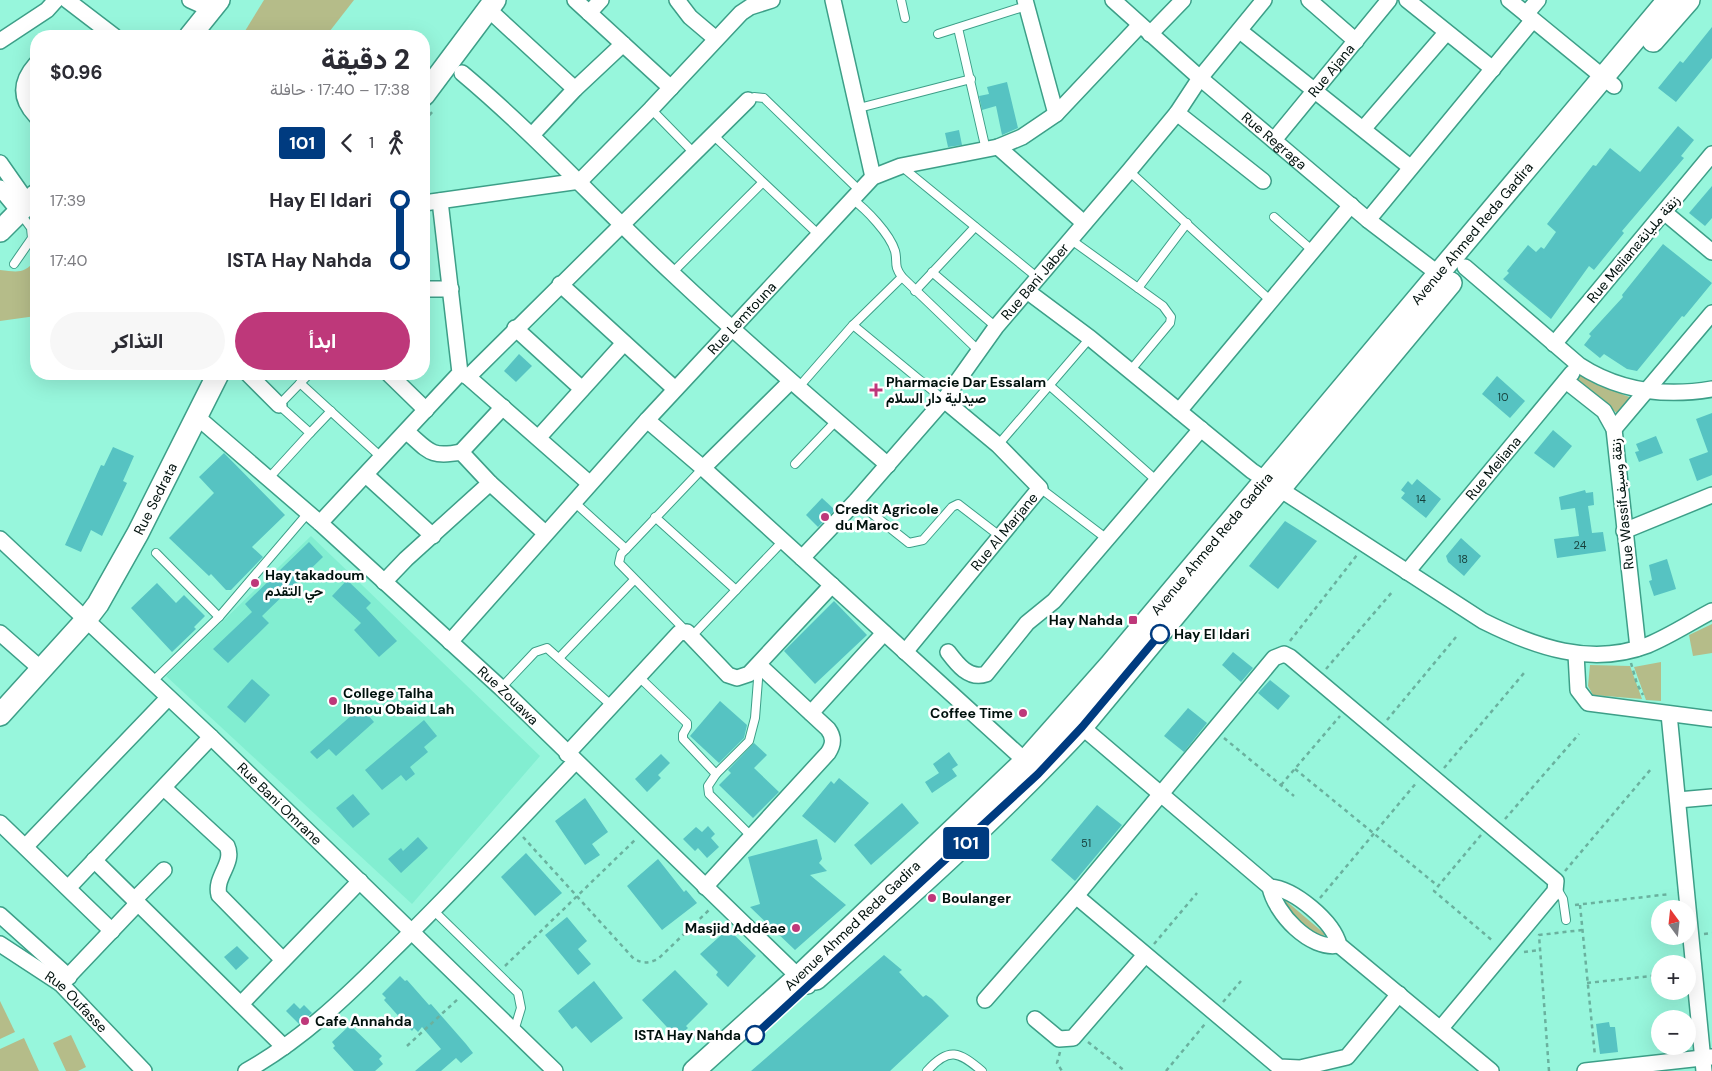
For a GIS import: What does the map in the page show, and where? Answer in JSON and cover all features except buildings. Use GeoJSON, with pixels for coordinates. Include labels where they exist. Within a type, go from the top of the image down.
{"type":"FeatureCollection","features":[{"type":"Feature","properties":{"kind":"main road","name":"Avenue Ahmed Reda Gadira"},"geometry":{"type":"LineString","coordinates":[[1032,767],[1110,665],[1465,267],[1609,82],[1668,0]]}},
{"type":"Feature","properties":{"kind":"main road","name":"Avenue Ahmed Reda Gadira"},"geometry":{"type":"LineString","coordinates":[[716,1071],[803,982],[1032,767],[1082,727],[1440,275],[1609,82],[1689,0]]}},
{"type":"Feature","properties":{"kind":"main road"},"geometry":{"type":"LineString","coordinates":[[430,87],[492,4]]}},
{"type":"Feature","properties":{"kind":"main road"},"geometry":{"type":"LineString","coordinates":[[195,30],[215,5]]}},
{"type":"Feature","properties":{"kind":"main road"},"geometry":{"type":"LineString","coordinates":[[0,231],[28,203]]}},
{"type":"Feature","properties":{"kind":"main road","name":"Rue Sedrata"},"geometry":{"type":"LineString","coordinates":[[1,712],[85,622],[108,588],[138,533],[215,380]]}},
{"type":"Feature","properties":{"kind":"main road","name":"Avenue Ahmed Reda Gadira"},"geometry":{"type":"LineString","coordinates":[[694,1071],[803,982]]}},
{"type":"Feature","properties":{"kind":"street"},"geometry":{"type":"LineString","coordinates":[[0,41],[47,10],[56,0]]}},
{"type":"Feature","properties":{"kind":"street"},"geometry":{"type":"LineString","coordinates":[[67,0],[106,30]]}},
{"type":"Feature","properties":{"kind":"street"},"geometry":{"type":"LineString","coordinates":[[190,0],[215,5]]}},
{"type":"Feature","properties":{"kind":"street"},"geometry":{"type":"LineString","coordinates":[[574,0],[671,88]]}},
{"type":"Feature","properties":{"kind":"street"},"geometry":{"type":"LineString","coordinates":[[589,13],[601,0]]}},
{"type":"Feature","properties":{"kind":"street"},"geometry":{"type":"LineString","coordinates":[[677,0],[690,17],[716,39]]}},
{"type":"Feature","properties":{"kind":"street"},"geometry":{"type":"LineString","coordinates":[[430,202],[580,181],[741,13],[772,0]]}},
{"type":"Feature","properties":{"kind":"street"},"geometry":{"type":"LineString","coordinates":[[833,0],[859,108],[873,177]]}},
{"type":"Feature","properties":{"kind":"street","name":"Rue Regraga"},"geometry":{"type":"LineString","coordinates":[[1113,0],[1200,78],[1368,220],[1440,275]]}},
{"type":"Feature","properties":{"kind":"street","name":"Rue Lemtouna"},"geometry":{"type":"LineString","coordinates":[[450,642],[573,501],[873,177],[900,166],[992,148],[1022,137],[1056,114],[1145,30],[1183,0]]}},
{"type":"Feature","properties":{"kind":"street","name":"Rue Bani Jaber"},"geometry":{"type":"LineString","coordinates":[[802,558],[856,501],[944,400],[996,327],[1177,113],[1200,78],[1264,0]]}},
{"type":"Feature","properties":{"kind":"street"},"geometry":{"type":"LineString","coordinates":[[1309,0],[1356,41]]}},
{"type":"Feature","properties":{"kind":"street","name":"Rue Ajana"},"geometry":{"type":"LineString","coordinates":[[1274,140],[1389,0]]}},
{"type":"Feature","properties":{"kind":"street"},"geometry":{"type":"LineString","coordinates":[[1407,0],[1493,69]]}},
{"type":"Feature","properties":{"kind":"street"},"geometry":{"type":"LineString","coordinates":[[1509,0],[1609,82]]}},
{"type":"Feature","properties":{"kind":"street"},"geometry":{"type":"LineString","coordinates":[[1368,220],[1493,69],[1529,18],[1538,0]]}},
{"type":"Feature","properties":{"kind":"street"},"geometry":{"type":"LineString","coordinates":[[1026,3],[1056,114]]}},
{"type":"Feature","properties":{"kind":"street"},"geometry":{"type":"LineString","coordinates":[[492,4],[574,89]]}},
{"type":"Feature","properties":{"kind":"street"},"geometry":{"type":"LineString","coordinates":[[1240,31],[1364,128],[1410,167]]}},
{"type":"Feature","properties":{"kind":"street"},"geometry":{"type":"LineString","coordinates":[[1364,128],[1446,33]]}},
{"type":"Feature","properties":{"kind":"street"},"geometry":{"type":"LineString","coordinates":[[532,136],[574,89],[623,44]]}},
{"type":"Feature","properties":{"kind":"street"},"geometry":{"type":"LineString","coordinates":[[30,73],[23,84],[22,93],[30,106]]}},
{"type":"Feature","properties":{"kind":"street"},"geometry":{"type":"LineString","coordinates":[[462,73],[580,181],[672,273],[733,330],[888,465]]}},
{"type":"Feature","properties":{"kind":"street"},"geometry":{"type":"LineString","coordinates":[[314,518],[366,475],[426,410],[515,328],[748,100]]}},
{"type":"Feature","properties":{"kind":"street"},"geometry":{"type":"LineString","coordinates":[[1177,113],[1263,181]]}},
{"type":"Feature","properties":{"kind":"street"},"geometry":{"type":"LineString","coordinates":[[992,148],[1084,223]]}},
{"type":"Feature","properties":{"kind":"street","name":"Rue Melianaزنقة مليانة"},"geometry":{"type":"LineString","coordinates":[[1554,344],[1712,154]]}},
{"type":"Feature","properties":{"kind":"street"},"geometry":{"type":"LineString","coordinates":[[0,163],[28,203]]}},
{"type":"Feature","properties":{"kind":"street"},"geometry":{"type":"LineString","coordinates":[[0,188],[28,203]]}},
{"type":"Feature","properties":{"kind":"street"},"geometry":{"type":"LineString","coordinates":[[440,201],[450,289],[464,375],[539,437],[590,483]]}},
{"type":"Feature","properties":{"kind":"street"},"geometry":{"type":"LineString","coordinates":[[1178,410],[1272,302],[1352,205]]}},
{"type":"Feature","properties":{"kind":"street"},"geometry":{"type":"LineString","coordinates":[[1664,212],[1712,252]]}},
{"type":"Feature","properties":{"kind":"street"},"geometry":{"type":"LineString","coordinates":[[1465,267],[1579,365],[1608,382],[1647,391],[1712,389]]}},
{"type":"Feature","properties":{"kind":"street"},"geometry":{"type":"LineString","coordinates":[[560,284],[675,389]]}},
{"type":"Feature","properties":{"kind":"street"},"geometry":{"type":"LineString","coordinates":[[430,289],[450,289]]}},
{"type":"Feature","properties":{"kind":"street"},"geometry":{"type":"LineString","coordinates":[[1027,292],[1090,338],[1272,485],[1483,621],[1506,632],[1544,647],[1576,654],[1605,655],[1638,648],[1662,638],[1712,611]]}},
{"type":"Feature","properties":{"kind":"street"},"geometry":{"type":"LineString","coordinates":[[1614,429],[1712,313]]}},
{"type":"Feature","properties":{"kind":"street"},"geometry":{"type":"LineString","coordinates":[[515,328],[582,389]]}},
{"type":"Feature","properties":{"kind":"street"},"geometry":{"type":"LineString","coordinates":[[539,437],[624,343]]}},
{"type":"Feature","properties":{"kind":"street","name":"Rue Meliana"},"geometry":{"type":"LineString","coordinates":[[1407,572],[1579,365]]}},
{"type":"Feature","properties":{"kind":"street"},"geometry":{"type":"LineString","coordinates":[[254,380],[279,405]]}},
{"type":"Feature","properties":{"kind":"street"},"geometry":{"type":"LineString","coordinates":[[394,380],[426,410]]}},
{"type":"Feature","properties":{"kind":"street","name":"Rue Wassifزنقة وسيف"},"geometry":{"type":"LineString","coordinates":[[1566,381],[1604,412],[1614,429],[1638,648]]}},
{"type":"Feature","properties":{"kind":"street"},"geometry":{"type":"LineString","coordinates":[[703,468],[794,385]]}},
{"type":"Feature","properties":{"kind":"street","name":"Rue Al Marjane"},"geometry":{"type":"LineString","coordinates":[[906,652],[1040,488],[998,445],[944,400]]}},
{"type":"Feature","properties":{"kind":"street"},"geometry":{"type":"LineString","coordinates":[[407,432],[431,452],[445,455],[461,452],[503,407]]}},
{"type":"Feature","properties":{"kind":"street","name":"Rue Zouawa"},"geometry":{"type":"LineString","coordinates":[[196,416],[314,518],[501,688],[803,982]]}},
{"type":"Feature","properties":{"kind":"street"},"geometry":{"type":"LineString","coordinates":[[647,420],[703,468],[782,542],[1032,767]]}},
{"type":"Feature","properties":{"kind":"street"},"geometry":{"type":"LineString","coordinates":[[948,652],[958,665],[971,674],[986,674],[1027,623],[1050,606],[1201,429]]}},
{"type":"Feature","properties":{"kind":"street"},"geometry":{"type":"LineString","coordinates":[[461,452],[490,483],[545,534]]}},
{"type":"Feature","properties":{"kind":"street"},"geometry":{"type":"LineString","coordinates":[[366,475],[433,536]]}},
{"type":"Feature","properties":{"kind":"street"},"geometry":{"type":"LineString","coordinates":[[384,582],[406,559],[490,483]]}},
{"type":"Feature","properties":{"kind":"street"},"geometry":{"type":"LineString","coordinates":[[1624,530],[1712,496]]}},
{"type":"Feature","properties":{"kind":"street","name":"Rue Bani Omrane"},"geometry":{"type":"LineString","coordinates":[[0,539],[85,622],[211,737],[413,931],[513,1033],[555,1071]]}},
{"type":"Feature","properties":{"kind":"street"},"geometry":{"type":"LineString","coordinates":[[246,1071],[284,1048],[322,1018],[434,910],[513,827],[571,758],[611,705],[679,633],[688,633],[732,678],[742,677],[759,665],[832,585]]}},
{"type":"Feature","properties":{"kind":"street"},"geometry":{"type":"LineString","coordinates":[[0,633],[41,669]]}},
{"type":"Feature","properties":{"kind":"street"},"geometry":{"type":"LineString","coordinates":[[811,713],[884,633]]}},
{"type":"Feature","properties":{"kind":"street"},"geometry":{"type":"LineString","coordinates":[[985,1000],[1076,896],[1274,658],[1280,654],[1290,657],[1493,827],[1556,884],[1441,1028]]}},
{"type":"Feature","properties":{"kind":"street"},"geometry":{"type":"LineString","coordinates":[[1576,654],[1578,690],[1588,703],[1712,719]]}},
{"type":"Feature","properties":{"kind":"street"},"geometry":{"type":"LineString","coordinates":[[705,887],[831,748],[832,735],[759,665]]}},
{"type":"Feature","properties":{"kind":"street"},"geometry":{"type":"LineString","coordinates":[[26,846],[168,698]]}},
{"type":"Feature","properties":{"kind":"street"},"geometry":{"type":"LineString","coordinates":[[1591,1070],[1706,1062],[1668,714]]}},
{"type":"Feature","properties":{"kind":"street"},"geometry":{"type":"LineString","coordinates":[[1082,727],[1270,887],[1286,890],[1311,909],[1332,928],[1339,945],[1491,1071]]}},
{"type":"Feature","properties":{"kind":"street"},"geometry":{"type":"LineString","coordinates":[[69,887],[211,737]]}},
{"type":"Feature","properties":{"kind":"street"},"geometry":{"type":"LineString","coordinates":[[164,788],[227,846],[230,855],[218,885],[219,895],[283,960]]}},
{"type":"Feature","properties":{"kind":"street"},"geometry":{"type":"LineString","coordinates":[[1678,800],[1712,797]]}},
{"type":"Feature","properties":{"kind":"street"},"geometry":{"type":"LineString","coordinates":[[0,823],[69,887],[112,931]]}},
{"type":"Feature","properties":{"kind":"street"},"geometry":{"type":"LineString","coordinates":[[94,860],[284,1048]]}},
{"type":"Feature","properties":{"kind":"street"},"geometry":{"type":"LineString","coordinates":[[0,915],[65,980],[112,931],[164,870]]}},
{"type":"Feature","properties":{"kind":"street"},"geometry":{"type":"LineString","coordinates":[[241,1004],[360,881]]}},
{"type":"Feature","properties":{"kind":"street"},"geometry":{"type":"LineString","coordinates":[[1270,887],[1272,898],[1282,914],[1313,941],[1328,946],[1339,945]]}},
{"type":"Feature","properties":{"kind":"street"},"geometry":{"type":"LineString","coordinates":[[1076,896],[1272,1063],[1293,1069],[1346,1057],[1399,994]]}},
{"type":"Feature","properties":{"kind":"street","name":"Rue Oufasse"},"geometry":{"type":"LineString","coordinates":[[0,944],[65,980],[144,1071]]}},
{"type":"Feature","properties":{"kind":"street"},"geometry":{"type":"LineString","coordinates":[[1035,1019],[1063,1040],[1073,1038],[1146,955]]}},
{"type":"Feature","properties":{"kind":"lane"},"geometry":{"type":"LineString","coordinates":[[901,0],[905,18]]}},
{"type":"Feature","properties":{"kind":"lane"},"geometry":{"type":"LineString","coordinates":[[938,34],[1026,3]]}},
{"type":"Feature","properties":{"kind":"lane"},"geometry":{"type":"LineString","coordinates":[[958,28],[992,148]]}},
{"type":"Feature","properties":{"kind":"lane"},"geometry":{"type":"LineString","coordinates":[[859,108],[971,79]]}},
{"type":"Feature","properties":{"kind":"lane"},"geometry":{"type":"LineString","coordinates":[[748,100],[754,97],[764,98],[856,195],[894,250],[895,268],[902,277],[979,351]]}},
{"type":"Feature","properties":{"kind":"lane"},"geometry":{"type":"LineString","coordinates":[[651,109],[694,153]]}},
{"type":"Feature","properties":{"kind":"lane"},"geometry":{"type":"LineString","coordinates":[[712,134],[819,235]]}},
{"type":"Feature","properties":{"kind":"lane"},"geometry":{"type":"LineString","coordinates":[[900,166],[1038,278]]}},
{"type":"Feature","properties":{"kind":"lane"},"geometry":{"type":"LineString","coordinates":[[1129,171],[1272,302]]}},
{"type":"Feature","properties":{"kind":"lane"},"geometry":{"type":"LineString","coordinates":[[672,273],[762,183]]}},
{"type":"Feature","properties":{"kind":"lane"},"geometry":{"type":"LineString","coordinates":[[28,203],[30,220]]}},
{"type":"Feature","properties":{"kind":"lane"},"geometry":{"type":"LineString","coordinates":[[1274,217],[1313,251]]}},
{"type":"Feature","properties":{"kind":"lane"},"geometry":{"type":"LineString","coordinates":[[1138,288],[1187,223]]}},
{"type":"Feature","properties":{"kind":"lane"},"geometry":{"type":"LineString","coordinates":[[915,291],[975,227]]}},
{"type":"Feature","properties":{"kind":"lane"},"geometry":{"type":"LineString","coordinates":[[1070,239],[1163,306],[1171,317],[1170,323],[1130,371]]}},
{"type":"Feature","properties":{"kind":"lane"},"geometry":{"type":"LineString","coordinates":[[14,264],[30,241]]}},
{"type":"Feature","properties":{"kind":"lane"},"geometry":{"type":"LineString","coordinates":[[932,272],[996,327]]}},
{"type":"Feature","properties":{"kind":"lane"},"geometry":{"type":"LineString","coordinates":[[794,385],[902,277]]}},
{"type":"Feature","properties":{"kind":"lane"},"geometry":{"type":"LineString","coordinates":[[853,325],[944,400]]}},
{"type":"Feature","properties":{"kind":"lane"},"geometry":{"type":"LineString","coordinates":[[998,445],[1090,338]]}},
{"type":"Feature","properties":{"kind":"lane"},"geometry":{"type":"LineString","coordinates":[[304,380],[279,405],[310,434]]}},
{"type":"Feature","properties":{"kind":"lane"},"geometry":{"type":"LineString","coordinates":[[300,384],[382,458]]}},
{"type":"Feature","properties":{"kind":"lane"},"geometry":{"type":"LineString","coordinates":[[1050,385],[1156,481]]}},
{"type":"Feature","properties":{"kind":"lane"},"geometry":{"type":"LineString","coordinates":[[268,479],[331,411]]}},
{"type":"Feature","properties":{"kind":"lane"},"geometry":{"type":"LineString","coordinates":[[795,464],[836,421]]}},
{"type":"Feature","properties":{"kind":"lane"},"geometry":{"type":"LineString","coordinates":[[703,468],[626,548],[621,554],[619,563],[688,633],[736,590],[782,542]]}},
{"type":"Feature","properties":{"kind":"lane"},"geometry":{"type":"LineString","coordinates":[[1040,488],[1107,539]]}},
{"type":"Feature","properties":{"kind":"lane"},"geometry":{"type":"LineString","coordinates":[[573,501],[626,548]]}},
{"type":"Feature","properties":{"kind":"lane"},"geometry":{"type":"LineString","coordinates":[[856,501],[910,543],[923,540],[952,507],[958,504],[1001,537]]}},
{"type":"Feature","properties":{"kind":"lane"},"geometry":{"type":"LineString","coordinates":[[655,517],[736,590]]}},
{"type":"Feature","properties":{"kind":"lane"},"geometry":{"type":"LineString","coordinates":[[151,683],[314,518]]}},
{"type":"Feature","properties":{"kind":"lane"},"geometry":{"type":"LineString","coordinates":[[156,553],[218,617]]}},
{"type":"Feature","properties":{"kind":"lane"},"geometry":{"type":"LineString","coordinates":[[560,657],[634,580]]}},
{"type":"Feature","properties":{"kind":"lane"},"geometry":{"type":"LineString","coordinates":[[501,688],[540,649],[547,648],[560,657],[611,705]]}},
{"type":"Feature","properties":{"kind":"lane"},"geometry":{"type":"LineString","coordinates":[[752,836],[709,794],[708,786],[716,774],[749,741],[754,730],[759,665]]}},
{"type":"Feature","properties":{"kind":"lane"},"geometry":{"type":"LineString","coordinates":[[638,676],[687,723],[683,734],[684,739],[716,774]]}},
{"type":"Feature","properties":{"kind":"lane"},"geometry":{"type":"LineString","coordinates":[[1556,884],[1565,906],[1566,920]]}},
{"type":"Feature","properties":{"kind":"lane"},"geometry":{"type":"LineString","coordinates":[[434,910],[514,987],[521,1000],[521,1008],[513,1033]]}},
{"type":"Feature","properties":{"kind":"lane"},"geometry":{"type":"LineString","coordinates":[[927,1071],[939,1058],[956,1053],[965,1057],[982,1071]]}},
{"type":"Feature","properties":{"kind":"path"},"geometry":{"type":"LineString","coordinates":[[1280,654],[1357,555]]}},
{"type":"Feature","properties":{"kind":"path"},"geometry":{"type":"LineString","coordinates":[[1328,667],[1393,591]]}},
{"type":"Feature","properties":{"kind":"path"},"geometry":{"type":"LineString","coordinates":[[1378,731],[1456,637]]}},
{"type":"Feature","properties":{"kind":"path"},"geometry":{"type":"LineString","coordinates":[[1631,663],[1636,684],[1645,700]]}},
{"type":"Feature","properties":{"kind":"path"},"geometry":{"type":"LineString","coordinates":[[1311,909],[1374,834],[1524,673]]}},
{"type":"Feature","properties":{"kind":"path"},"geometry":{"type":"LineString","coordinates":[[1281,785],[1348,706]]}},
{"type":"Feature","properties":{"kind":"path"},"geometry":{"type":"LineString","coordinates":[[1214,729],[1294,796]]}},
{"type":"Feature","properties":{"kind":"path"},"geometry":{"type":"LineString","coordinates":[[1540,950],[1509,953],[1504,951],[1434,891],[1579,734]]}},
{"type":"Feature","properties":{"kind":"path"},"geometry":{"type":"LineString","coordinates":[[1295,769],[1438,886]]}},
{"type":"Feature","properties":{"kind":"path"},"geometry":{"type":"LineString","coordinates":[[1556,884],[1651,769]]}},
{"type":"Feature","properties":{"kind":"path"},"geometry":{"type":"LineString","coordinates":[[513,827],[634,959],[648,963],[658,959],[719,900]]}},
{"type":"Feature","properties":{"kind":"path"},"geometry":{"type":"LineString","coordinates":[[498,972],[646,830]]}},
{"type":"Feature","properties":{"kind":"path"},"geometry":{"type":"LineString","coordinates":[[1146,955],[1197,892]]}},
{"type":"Feature","properties":{"kind":"path"},"geometry":{"type":"LineString","coordinates":[[1565,906],[1670,894]]}},
{"type":"Feature","properties":{"kind":"path"},"geometry":{"type":"LineString","coordinates":[[1580,905],[1588,983],[1591,1070]]}},
{"type":"Feature","properties":{"kind":"path"},"geometry":{"type":"LineString","coordinates":[[1549,1071],[1538,935],[1582,930]]}},
{"type":"Feature","properties":{"kind":"path"},"geometry":{"type":"LineString","coordinates":[[1588,983],[1651,975]]}},
{"type":"Feature","properties":{"kind":"path"},"geometry":{"type":"LineString","coordinates":[[1166,1071],[1241,981]]}},
{"type":"Feature","properties":{"kind":"path"},"geometry":{"type":"LineString","coordinates":[[407,1046],[469,988]]}},
{"type":"Feature","properties":{"kind":"path"},"geometry":{"type":"LineString","coordinates":[[1078,1033],[1125,1071]]}},
{"type":"Feature","properties":{"kind":"path"},"geometry":{"type":"LineString","coordinates":[[1062,1071],[1057,1059],[1063,1040]]}},
{"type":"Feature","properties":{"kind":"shaded area"},"geometry":{"type":"Polygon","coordinates":[[[264,0],[354,0],[331,30],[246,30],[264,0]]]}},
{"type":"Feature","properties":{"kind":"shaded area"},"geometry":{"type":"Polygon","coordinates":[[[30,266],[30,317],[0,321],[0,270],[20,271],[30,266]]]}},
{"type":"Feature","properties":{"kind":"shaded area"},"geometry":{"type":"Polygon","coordinates":[[[1583,372],[1595,384],[1632,398],[1618,414],[1576,380],[1583,372]]]}},
{"type":"Feature","properties":{"kind":"shaded area"},"geometry":{"type":"Polygon","coordinates":[[[311,536],[540,756],[412,904],[166,676],[311,536]]]}},
{"type":"Feature","properties":{"kind":"shaded area"},"geometry":{"type":"Polygon","coordinates":[[[1712,624],[1712,653],[1693,656],[1689,635],[1712,624]]]}},
{"type":"Feature","properties":{"kind":"shaded area"},"geometry":{"type":"Polygon","coordinates":[[[1661,662],[1661,701],[1646,700],[1634,667],[1661,662]]]}},
{"type":"Feature","properties":{"kind":"shaded area"},"geometry":{"type":"Polygon","coordinates":[[[1590,665],[1630,666],[1642,699],[1593,695],[1588,686],[1590,665]]]}},
{"type":"Feature","properties":{"kind":"shaded area"},"geometry":{"type":"Polygon","coordinates":[[[1283,899],[1325,934],[1323,936],[1317,935],[1280,905],[1283,899]]]}},
{"type":"Feature","properties":{"kind":"shaded area"},"geometry":{"type":"Polygon","coordinates":[[[0,1001],[15,1032],[0,1039],[0,1001]]]}},
{"type":"Feature","properties":{"kind":"shaded area"},"geometry":{"type":"Polygon","coordinates":[[[71,1035],[86,1067],[78,1071],[66,1071],[53,1043],[71,1035]]]}},
{"type":"Feature","properties":{"kind":"shaded area"},"geometry":{"type":"Polygon","coordinates":[[[24,1038],[39,1071],[0,1071],[0,1049],[24,1038]]]}},
{"type":"Feature","properties":{"kind":"bus line","name":"101"},"geometry":{"type":"LineString","coordinates":[[755,1035],[1038,774],[1082,727],[1160,634]]}},
{"type":"Feature","properties":{"kind":"place","name":"Pharmacie Dar Essalam صيدلية دار السلام"},"geometry":{"type":"Point","coordinates":[876,390]}},
{"type":"Feature","properties":{"kind":"place","name":"Credit Agricole du Maroc"},"geometry":{"type":"Point","coordinates":[825,517]}},
{"type":"Feature","properties":{"kind":"place","name":"Hay takadoum حي التقدم"},"geometry":{"type":"Point","coordinates":[255,583]}},
{"type":"Feature","properties":{"kind":"place","name":"Hay Nahda"},"geometry":{"type":"Point","coordinates":[1133,620]}},
{"type":"Feature","properties":{"kind":"place","name":"Hay El Idari"},"geometry":{"type":"Point","coordinates":[1160,634]}},
{"type":"Feature","properties":{"kind":"place","name":"College Talha Ibnou Obaid Lah"},"geometry":{"type":"Point","coordinates":[333,701]}},
{"type":"Feature","properties":{"kind":"place","name":"Coffee Time"},"geometry":{"type":"Point","coordinates":[1023,713]}},
{"type":"Feature","properties":{"kind":"place","name":"Boulanger"},"geometry":{"type":"Point","coordinates":[932,898]}},
{"type":"Feature","properties":{"kind":"place","name":"Masjid Addéae"},"geometry":{"type":"Point","coordinates":[796,928]}},
{"type":"Feature","properties":{"kind":"place","name":"Cafe Annahda"},"geometry":{"type":"Point","coordinates":[305,1021]}},
{"type":"Feature","properties":{"kind":"place","name":"ISTA Hay Nahda"},"geometry":{"type":"Point","coordinates":[755,1035]}}]}
